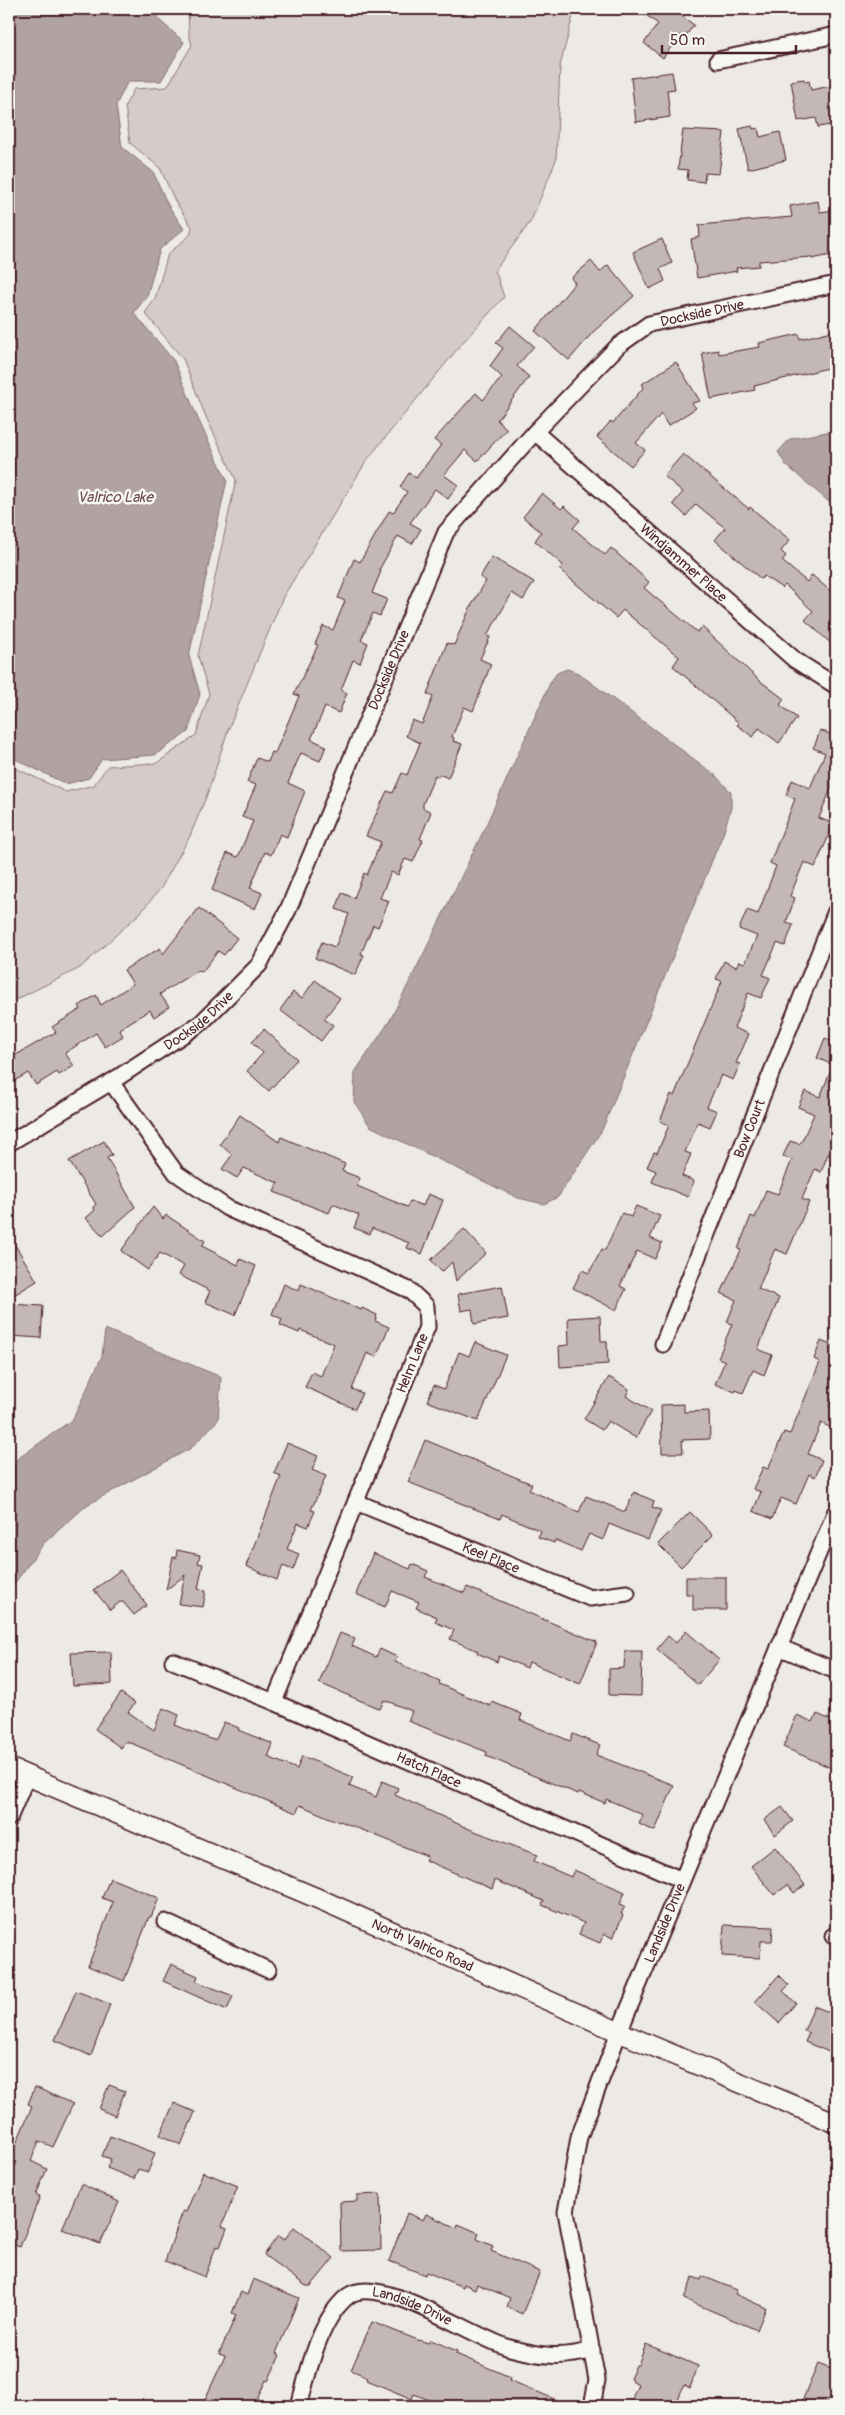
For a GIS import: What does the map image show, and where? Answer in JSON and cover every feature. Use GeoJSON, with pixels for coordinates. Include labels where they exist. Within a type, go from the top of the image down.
{"type":"FeatureCollection","features":[{"type":"Feature","properties":{"kind":"street"},"geometry":{"type":"LineString","coordinates":[[718,60],[836,35]]}},
{"type":"Feature","properties":{"kind":"street","name":"Dockside Drive"},"geometry":{"type":"LineString","coordinates":[[9,1143],[111,1082],[201,1023],[259,965],[288,910],[446,532],[535,432],[618,346],[649,324],[836,284]]}},
{"type":"Feature","properties":{"kind":"street","name":"Windjammer Place"},"geometry":{"type":"LineString","coordinates":[[535,432],[795,660],[836,686]]}},
{"type":"Feature","properties":{"kind":"street","name":"Bow Court"},"geometry":{"type":"LineString","coordinates":[[663,1344],[836,911]]}},
{"type":"Feature","properties":{"kind":"street","name":"Helm Lane"},"geometry":{"type":"LineString","coordinates":[[111,1082],[176,1173],[227,1208],[409,1290],[426,1306],[427,1327],[274,1702]]}},
{"type":"Feature","properties":{"kind":"street","name":"Keel Place"},"geometry":{"type":"LineString","coordinates":[[356,1502],[590,1598],[627,1593]]}},
{"type":"Feature","properties":{"kind":"street","name":"Landside Drive"},"geometry":{"type":"LineString","coordinates":[[592,2406],[597,2380],[566,2212],[579,2137],[619,2032],[836,1512]]}},
{"type":"Feature","properties":{"kind":"street"},"geometry":{"type":"LineString","coordinates":[[780,1647],[836,1671]]}},
{"type":"Feature","properties":{"kind":"street","name":"Hatch Place"},"geometry":{"type":"LineString","coordinates":[[173,1661],[274,1702],[682,1880]]}},
{"type":"Feature","properties":{"kind":"street","name":"North Valrico Road"},"geometry":{"type":"LineString","coordinates":[[9,1768],[326,1902],[619,2032],[836,2122]]}},
{"type":"Feature","properties":{"kind":"street"},"geometry":{"type":"LineString","coordinates":[[9,1818],[27,1776]]}},
{"type":"Feature","properties":{"kind":"street"},"geometry":{"type":"LineString","coordinates":[[166,1922],[268,1970]]}},
{"type":"Feature","properties":{"kind":"street","name":"Landside Drive"},"geometry":{"type":"LineString","coordinates":[[299,2406],[314,2353],[330,2318],[348,2296],[366,2290],[402,2298],[508,2348],[552,2357],[572,2356],[592,2350]]}},
{"type":"Feature","properties":{"kind":"shaded area"},"geometry":{"type":"Polygon","coordinates":[[[188,9],[578,9],[574,12],[560,66],[556,160],[531,221],[495,270],[504,297],[464,341],[367,460],[283,597],[228,730],[208,792],[190,836],[161,888],[140,913],[80,968],[9,1003],[9,765],[66,792],[94,785],[108,766],[157,763],[196,735],[209,694],[198,656],[236,480],[206,417],[183,359],[145,313],[155,299],[168,254],[190,235],[192,227],[175,201],[160,168],[130,143],[125,106],[134,89],[167,87],[192,45],[189,35],[188,9]]]}},
{"type":"Feature","properties":{"kind":"water","name":"Valrico Lake"},"geometry":{"type":"Polygon","coordinates":[[[9,9],[157,9],[157,18],[184,42],[161,81],[128,81],[116,105],[122,147],[153,172],[168,205],[184,229],[160,249],[147,296],[134,313],[174,361],[198,419],[227,480],[189,656],[200,694],[188,732],[155,755],[102,759],[89,778],[66,784],[9,756],[9,9]]]}},
{"type":"Feature","properties":{"kind":"water"},"geometry":{"type":"Polygon","coordinates":[[[836,432],[836,508],[786,465],[778,452],[790,439],[836,432]]]}},
{"type":"Feature","properties":{"kind":"water"},"geometry":{"type":"Polygon","coordinates":[[[567,669],[578,673],[714,774],[731,792],[731,808],[723,834],[602,1130],[558,1197],[544,1204],[518,1198],[370,1126],[354,1102],[355,1072],[389,1022],[422,957],[482,834],[551,681],[557,673],[567,669]]]}},
{"type":"Feature","properties":{"kind":"water"},"geometry":{"type":"Polygon","coordinates":[[[105,1329],[221,1377],[218,1420],[191,1448],[87,1505],[44,1543],[9,1591],[9,1465],[73,1419],[102,1356],[105,1329]]]}},
{"type":"Feature","properties":{"kind":"building"},"geometry":{"type":"Polygon","coordinates":[[[638,9],[672,9],[694,25],[684,38],[680,35],[663,58],[644,43],[658,24],[638,9]]]}},
{"type":"Feature","properties":{"kind":"building"},"geometry":{"type":"Polygon","coordinates":[[[672,72],[675,89],[667,90],[670,117],[636,122],[631,78],[672,72]]]}},
{"type":"Feature","properties":{"kind":"building"},"geometry":{"type":"Polygon","coordinates":[[[804,79],[805,82],[809,81],[811,90],[831,86],[836,124],[818,127],[816,118],[798,121],[791,81],[804,79]]]}},
{"type":"Feature","properties":{"kind":"building"},"geometry":{"type":"Polygon","coordinates":[[[752,126],[753,129],[758,128],[760,137],[780,132],[786,160],[748,169],[739,129],[752,126]]]}},
{"type":"Feature","properties":{"kind":"building"},"geometry":{"type":"Polygon","coordinates":[[[683,130],[724,132],[719,174],[705,173],[704,182],[687,180],[688,170],[678,169],[683,130]]]}},
{"type":"Feature","properties":{"kind":"building"},"geometry":{"type":"Polygon","coordinates":[[[818,201],[820,212],[834,210],[836,254],[812,259],[811,257],[759,261],[759,266],[736,268],[737,271],[697,278],[691,239],[700,237],[699,225],[792,217],[790,206],[818,201]]]}},
{"type":"Feature","properties":{"kind":"building"},"geometry":{"type":"Polygon","coordinates":[[[662,239],[672,263],[660,269],[665,281],[649,289],[633,252],[662,239]]]}},
{"type":"Feature","properties":{"kind":"building"},"geometry":{"type":"Polygon","coordinates":[[[591,261],[600,272],[608,265],[634,296],[593,332],[569,360],[535,331],[575,283],[571,278],[591,261]]]}},
{"type":"Feature","properties":{"kind":"building"},"geometry":{"type":"Polygon","coordinates":[[[510,326],[534,346],[517,366],[529,377],[497,420],[507,429],[477,461],[465,450],[444,475],[458,485],[448,499],[435,489],[410,523],[421,529],[412,544],[398,536],[379,570],[381,571],[372,593],[387,599],[380,616],[373,613],[361,640],[368,643],[360,663],[353,660],[341,690],[347,693],[339,713],[325,707],[311,739],[326,746],[320,761],[301,753],[288,783],[305,791],[287,837],[280,834],[271,855],[265,852],[250,888],[262,893],[255,909],[212,890],[227,853],[238,857],[253,821],[242,817],[256,785],[247,782],[257,758],[268,762],[272,752],[275,753],[299,696],[294,694],[318,645],[315,644],[323,626],[333,630],[345,601],[338,598],[354,559],[360,562],[389,511],[393,513],[407,492],[400,487],[409,473],[416,478],[441,445],[434,440],[476,393],[483,400],[502,377],[490,366],[503,348],[496,343],[510,326]]]}},
{"type":"Feature","properties":{"kind":"building"},"geometry":{"type":"Polygon","coordinates":[[[836,330],[836,366],[754,386],[755,390],[711,399],[702,353],[718,350],[719,354],[760,347],[759,343],[799,334],[800,339],[836,330]]]}},
{"type":"Feature","properties":{"kind":"building"},"geometry":{"type":"Polygon","coordinates":[[[676,362],[700,401],[692,403],[696,408],[668,426],[661,414],[636,443],[645,450],[631,466],[597,437],[611,421],[613,423],[644,387],[642,384],[676,362]]]}},
{"type":"Feature","properties":{"kind":"building"},"geometry":{"type":"Polygon","coordinates":[[[683,454],[749,509],[750,507],[790,540],[781,551],[786,556],[782,561],[807,582],[812,575],[836,596],[836,648],[805,620],[813,611],[785,585],[782,588],[764,576],[761,579],[715,540],[725,528],[696,504],[686,516],[673,504],[683,492],[664,476],[683,454]]]}},
{"type":"Feature","properties":{"kind":"building"},"geometry":{"type":"Polygon","coordinates":[[[542,493],[561,509],[564,506],[580,520],[573,528],[605,555],[611,548],[649,582],[644,588],[697,632],[702,627],[759,680],[784,699],[780,705],[797,718],[779,743],[759,728],[753,737],[737,725],[739,723],[673,666],[679,657],[623,610],[616,618],[559,569],[563,565],[535,541],[541,532],[523,517],[542,493]]]}},
{"type":"Feature","properties":{"kind":"building"},"geometry":{"type":"Polygon","coordinates":[[[492,557],[534,582],[523,600],[512,593],[487,636],[490,637],[480,659],[491,664],[473,711],[464,707],[452,737],[454,738],[453,741],[462,744],[448,778],[439,774],[438,777],[435,775],[423,804],[423,808],[431,812],[420,839],[423,840],[413,862],[405,859],[398,875],[391,872],[380,898],[389,901],[378,927],[373,925],[361,954],[364,955],[355,975],[315,958],[322,942],[335,947],[349,914],[336,909],[342,893],[354,898],[364,873],[367,875],[381,842],[366,836],[387,791],[393,793],[402,773],[407,775],[420,743],[406,736],[412,720],[422,724],[433,697],[427,694],[447,643],[454,645],[470,608],[486,581],[480,577],[492,557]]]}},
{"type":"Feature","properties":{"kind":"building"},"geometry":{"type":"Polygon","coordinates":[[[836,726],[836,776],[819,818],[834,824],[815,867],[804,862],[790,896],[795,898],[786,923],[793,925],[785,946],[777,943],[763,975],[770,978],[761,998],[748,993],[734,1028],[749,1034],[736,1063],[740,1064],[733,1080],[721,1075],[707,1107],[717,1111],[710,1127],[698,1122],[685,1152],[691,1154],[682,1176],[694,1181],[688,1197],[652,1182],[656,1171],[647,1167],[654,1152],[657,1153],[669,1125],[660,1121],[671,1094],[674,1096],[722,981],[716,979],[724,961],[736,967],[739,961],[745,963],[757,936],[739,929],[747,910],[758,914],[776,866],[770,863],[795,799],[786,795],[792,780],[810,788],[825,753],[813,748],[820,730],[832,735],[836,726]]]}},
{"type":"Feature","properties":{"kind":"building"},"geometry":{"type":"Polygon","coordinates":[[[199,908],[237,938],[224,955],[218,951],[202,972],[198,970],[160,994],[169,1007],[154,1017],[150,1010],[119,1029],[123,1036],[105,1047],[96,1033],[65,1053],[74,1066],[59,1075],[57,1072],[36,1085],[28,1073],[9,1084],[9,1059],[56,1032],[52,1027],[81,1009],[79,1006],[96,995],[101,1005],[133,984],[124,970],[160,948],[163,954],[199,908]]]}},
{"type":"Feature","properties":{"kind":"building"},"geometry":{"type":"Polygon","coordinates":[[[315,980],[340,998],[324,1019],[333,1025],[321,1041],[280,1010],[293,992],[302,998],[315,980]]]}},
{"type":"Feature","properties":{"kind":"building"},"geometry":{"type":"Polygon","coordinates":[[[264,1029],[297,1059],[269,1091],[247,1071],[263,1053],[252,1042],[264,1029]]]}},
{"type":"Feature","properties":{"kind":"building"},"geometry":{"type":"Polygon","coordinates":[[[825,1038],[836,1043],[836,1158],[828,1154],[821,1172],[815,1169],[802,1199],[809,1202],[787,1254],[775,1249],[758,1289],[779,1298],[758,1349],[772,1355],[764,1375],[753,1370],[743,1393],[736,1390],[735,1392],[715,1384],[725,1361],[718,1358],[732,1324],[727,1322],[736,1300],[721,1293],[741,1250],[738,1249],[751,1216],[755,1218],[766,1190],[778,1194],[792,1160],[783,1156],[790,1141],[799,1144],[802,1141],[814,1114],[798,1107],[805,1091],[820,1097],[833,1065],[817,1058],[825,1038]]]}},
{"type":"Feature","properties":{"kind":"building"},"geometry":{"type":"Polygon","coordinates":[[[240,1115],[279,1142],[281,1137],[345,1164],[342,1171],[360,1178],[357,1186],[407,1207],[410,1201],[423,1206],[428,1194],[443,1200],[422,1254],[407,1248],[409,1243],[372,1228],[370,1234],[354,1228],[359,1215],[333,1204],[329,1213],[274,1192],[278,1183],[244,1168],[237,1178],[222,1169],[232,1155],[220,1144],[240,1115]]]}},
{"type":"Feature","properties":{"kind":"building"},"geometry":{"type":"Polygon","coordinates":[[[104,1141],[112,1155],[107,1158],[135,1207],[103,1236],[86,1218],[95,1210],[93,1207],[96,1204],[69,1161],[104,1141]]]}},
{"type":"Feature","properties":{"kind":"building"},"geometry":{"type":"Polygon","coordinates":[[[636,1206],[660,1216],[650,1238],[662,1243],[655,1259],[637,1251],[620,1286],[626,1289],[616,1310],[573,1288],[582,1270],[589,1273],[602,1249],[605,1250],[622,1213],[631,1217],[636,1206]]]}},
{"type":"Feature","properties":{"kind":"building"},"geometry":{"type":"Polygon","coordinates":[[[153,1207],[163,1219],[166,1215],[205,1241],[202,1246],[238,1265],[240,1259],[256,1266],[235,1315],[205,1302],[210,1291],[179,1275],[184,1266],[160,1253],[148,1270],[121,1251],[153,1207]]]}},
{"type":"Feature","properties":{"kind":"building"},"geometry":{"type":"Polygon","coordinates":[[[464,1229],[486,1253],[456,1281],[452,1262],[442,1272],[431,1260],[464,1229]]]}},
{"type":"Feature","properties":{"kind":"building"},"geometry":{"type":"Polygon","coordinates":[[[9,1235],[37,1281],[9,1298],[9,1235]]]}},
{"type":"Feature","properties":{"kind":"building"},"geometry":{"type":"Polygon","coordinates":[[[284,1284],[299,1291],[301,1284],[361,1310],[362,1308],[377,1315],[375,1321],[389,1327],[376,1357],[367,1353],[352,1389],[362,1393],[355,1409],[305,1387],[312,1372],[321,1376],[334,1344],[300,1330],[299,1333],[280,1325],[282,1319],[272,1314],[284,1284]]]}},
{"type":"Feature","properties":{"kind":"building"},"geometry":{"type":"Polygon","coordinates":[[[502,1286],[508,1318],[474,1324],[472,1309],[461,1311],[458,1294],[502,1286]]]}},
{"type":"Feature","properties":{"kind":"building"},"geometry":{"type":"Polygon","coordinates":[[[9,1304],[43,1306],[41,1338],[9,1336],[9,1304]]]}},
{"type":"Feature","properties":{"kind":"building"},"geometry":{"type":"Polygon","coordinates":[[[600,1316],[601,1341],[607,1341],[608,1364],[560,1367],[559,1346],[569,1345],[568,1318],[600,1316]]]}},
{"type":"Feature","properties":{"kind":"building"},"geometry":{"type":"Polygon","coordinates":[[[821,1341],[836,1347],[836,1390],[829,1407],[836,1410],[836,1430],[821,1423],[808,1454],[822,1460],[815,1477],[809,1474],[796,1504],[781,1498],[772,1519],[753,1511],[761,1492],[753,1489],[763,1467],[768,1469],[784,1432],[790,1434],[820,1362],[814,1359],[821,1341]]]}},
{"type":"Feature","properties":{"kind":"building"},"geometry":{"type":"Polygon","coordinates":[[[475,1342],[506,1355],[478,1421],[427,1401],[434,1385],[444,1389],[459,1352],[469,1356],[475,1342]]]}},
{"type":"Feature","properties":{"kind":"building"},"geometry":{"type":"Polygon","coordinates":[[[609,1377],[629,1389],[626,1396],[651,1411],[636,1438],[608,1421],[602,1430],[584,1419],[609,1377]]]}},
{"type":"Feature","properties":{"kind":"building"},"geometry":{"type":"Polygon","coordinates":[[[684,1404],[684,1412],[709,1411],[710,1439],[682,1440],[683,1453],[662,1453],[661,1405],[684,1404]]]}},
{"type":"Feature","properties":{"kind":"building"},"geometry":{"type":"Polygon","coordinates":[[[425,1440],[532,1484],[529,1490],[579,1512],[586,1496],[625,1512],[634,1492],[654,1501],[652,1507],[661,1510],[648,1540],[609,1524],[603,1540],[589,1534],[581,1551],[555,1540],[554,1543],[538,1537],[541,1531],[502,1514],[500,1519],[408,1482],[425,1440]]]}},
{"type":"Feature","properties":{"kind":"building"},"geometry":{"type":"Polygon","coordinates":[[[287,1443],[318,1456],[312,1470],[326,1476],[311,1510],[315,1511],[308,1527],[298,1523],[287,1549],[299,1554],[293,1570],[283,1566],[277,1580],[246,1566],[281,1476],[274,1473],[287,1443]]]}},
{"type":"Feature","properties":{"kind":"building"},"geometry":{"type":"Polygon","coordinates":[[[690,1512],[713,1535],[681,1567],[658,1544],[690,1512]]]}},
{"type":"Feature","properties":{"kind":"building"},"geometry":{"type":"Polygon","coordinates":[[[177,1550],[200,1555],[198,1563],[203,1564],[198,1589],[206,1590],[203,1607],[179,1604],[185,1575],[166,1590],[173,1557],[176,1558],[177,1550]]]}},
{"type":"Feature","properties":{"kind":"building"},"geometry":{"type":"Polygon","coordinates":[[[373,1553],[410,1569],[412,1564],[428,1571],[425,1577],[464,1593],[467,1587],[597,1642],[580,1684],[529,1662],[527,1668],[499,1656],[497,1662],[477,1653],[478,1651],[450,1639],[454,1630],[435,1622],[437,1617],[416,1608],[419,1602],[392,1591],[385,1607],[356,1594],[373,1553]]]}},
{"type":"Feature","properties":{"kind":"building"},"geometry":{"type":"Polygon","coordinates":[[[120,1570],[147,1605],[134,1615],[123,1602],[120,1602],[110,1610],[94,1590],[120,1570]]]}},
{"type":"Feature","properties":{"kind":"building"},"geometry":{"type":"Polygon","coordinates":[[[686,1577],[726,1577],[726,1610],[693,1610],[693,1594],[686,1594],[686,1577]]]}},
{"type":"Feature","properties":{"kind":"building"},"geometry":{"type":"Polygon","coordinates":[[[686,1631],[719,1660],[698,1685],[657,1649],[668,1636],[676,1643],[686,1631]]]}},
{"type":"Feature","properties":{"kind":"building"},"geometry":{"type":"Polygon","coordinates":[[[340,1633],[355,1639],[352,1646],[376,1657],[380,1649],[397,1657],[395,1662],[440,1681],[439,1684],[490,1706],[492,1702],[522,1714],[520,1720],[570,1741],[573,1734],[600,1745],[596,1755],[674,1785],[655,1831],[639,1824],[643,1815],[606,1799],[605,1803],[579,1792],[578,1794],[486,1756],[487,1752],[408,1721],[412,1711],[384,1700],[380,1709],[319,1683],[340,1633]]]}},
{"type":"Feature","properties":{"kind":"building"},"geometry":{"type":"Polygon","coordinates":[[[625,1651],[642,1651],[641,1696],[609,1695],[609,1669],[624,1668],[625,1651]]]}},
{"type":"Feature","properties":{"kind":"building"},"geometry":{"type":"Polygon","coordinates":[[[111,1652],[112,1684],[73,1686],[71,1653],[111,1652]]]}},
{"type":"Feature","properties":{"kind":"building"},"geometry":{"type":"Polygon","coordinates":[[[121,1693],[135,1703],[128,1712],[154,1730],[163,1708],[179,1715],[175,1725],[213,1740],[216,1739],[224,1722],[239,1728],[238,1730],[273,1744],[268,1757],[297,1769],[302,1756],[353,1777],[349,1786],[376,1797],[382,1781],[398,1788],[395,1795],[467,1828],[537,1855],[534,1861],[571,1877],[574,1870],[625,1892],[620,1904],[625,1906],[621,1914],[623,1915],[613,1938],[604,1934],[600,1943],[579,1934],[584,1923],[542,1905],[544,1901],[495,1880],[492,1889],[425,1860],[427,1856],[300,1805],[296,1813],[126,1741],[121,1748],[95,1729],[121,1693]]]}},
{"type":"Feature","properties":{"kind":"building"},"geometry":{"type":"Polygon","coordinates":[[[817,1714],[836,1722],[836,1770],[783,1747],[797,1715],[813,1722],[817,1714]]]}},
{"type":"Feature","properties":{"kind":"building"},"geometry":{"type":"Polygon","coordinates":[[[782,1807],[793,1821],[775,1835],[764,1820],[782,1807]]]}},
{"type":"Feature","properties":{"kind":"building"},"geometry":{"type":"Polygon","coordinates":[[[775,1847],[805,1885],[794,1893],[788,1885],[774,1895],[751,1866],[775,1847]]]}},
{"type":"Feature","properties":{"kind":"building"},"geometry":{"type":"Polygon","coordinates":[[[110,1878],[159,1898],[151,1917],[149,1917],[124,1981],[88,1966],[113,1902],[102,1898],[110,1878]]]}},
{"type":"Feature","properties":{"kind":"building"},"geometry":{"type":"Polygon","coordinates":[[[724,1925],[773,1927],[772,1941],[761,1941],[760,1958],[722,1956],[724,1925]]]}},
{"type":"Feature","properties":{"kind":"building"},"geometry":{"type":"Polygon","coordinates":[[[171,1964],[198,1976],[196,1981],[233,1996],[227,2010],[163,1981],[171,1964]]]}},
{"type":"Feature","properties":{"kind":"building"},"geometry":{"type":"Polygon","coordinates":[[[779,1975],[789,1985],[783,1991],[796,2003],[779,2023],[755,2002],[779,1975]]]}},
{"type":"Feature","properties":{"kind":"building"},"geometry":{"type":"Polygon","coordinates":[[[76,1991],[110,2004],[91,2056],[55,2040],[76,1991]]]}},
{"type":"Feature","properties":{"kind":"building"},"geometry":{"type":"Polygon","coordinates":[[[814,2006],[836,2015],[836,2035],[829,2052],[805,2042],[809,2033],[804,2031],[814,2006]]]}},
{"type":"Feature","properties":{"kind":"building"},"geometry":{"type":"Polygon","coordinates":[[[109,2085],[125,2091],[115,2116],[99,2109],[109,2085]]]}},
{"type":"Feature","properties":{"kind":"building"},"geometry":{"type":"Polygon","coordinates":[[[35,2087],[73,2104],[53,2147],[39,2141],[31,2161],[47,2169],[36,2195],[40,2196],[20,2247],[9,2243],[9,2149],[13,2151],[32,2106],[28,2104],[35,2087]]]}},
{"type":"Feature","properties":{"kind":"building"},"geometry":{"type":"Polygon","coordinates":[[[174,2103],[195,2112],[181,2145],[160,2135],[174,2103]]]}},
{"type":"Feature","properties":{"kind":"building"},"geometry":{"type":"Polygon","coordinates":[[[110,2136],[155,2153],[148,2172],[138,2169],[134,2179],[107,2168],[111,2159],[102,2156],[110,2136]]]}},
{"type":"Feature","properties":{"kind":"building"},"geometry":{"type":"Polygon","coordinates":[[[203,2172],[238,2186],[222,2226],[227,2228],[220,2247],[216,2246],[205,2277],[165,2261],[183,2211],[186,2212],[203,2172]]]}},
{"type":"Feature","properties":{"kind":"building"},"geometry":{"type":"Polygon","coordinates":[[[81,2184],[119,2202],[100,2244],[62,2229],[81,2184]]]}},
{"type":"Feature","properties":{"kind":"building"},"geometry":{"type":"Polygon","coordinates":[[[380,2194],[381,2250],[341,2251],[340,2202],[357,2201],[357,2195],[380,2194]]]}},
{"type":"Feature","properties":{"kind":"building"},"geometry":{"type":"Polygon","coordinates":[[[407,2213],[423,2220],[426,2214],[457,2228],[458,2224],[479,2233],[477,2239],[493,2246],[491,2251],[540,2272],[522,2314],[507,2307],[510,2298],[477,2284],[475,2289],[464,2284],[463,2287],[426,2272],[425,2275],[389,2261],[407,2213]]]}},
{"type":"Feature","properties":{"kind":"building"},"geometry":{"type":"Polygon","coordinates":[[[294,2227],[334,2258],[311,2286],[306,2286],[264,2255],[278,2236],[284,2240],[294,2227]]]}},
{"type":"Feature","properties":{"kind":"building"},"geometry":{"type":"Polygon","coordinates":[[[702,2276],[737,2290],[735,2294],[766,2308],[757,2330],[684,2299],[693,2277],[701,2280],[702,2276]]]}},
{"type":"Feature","properties":{"kind":"building"},"geometry":{"type":"Polygon","coordinates":[[[253,2279],[299,2298],[276,2353],[280,2355],[254,2406],[202,2406],[225,2356],[219,2354],[236,2315],[232,2313],[241,2292],[247,2295],[253,2279]]]}},
{"type":"Feature","properties":{"kind":"building"},"geometry":{"type":"Polygon","coordinates":[[[372,2322],[418,2340],[429,2343],[431,2340],[457,2351],[456,2354],[510,2377],[509,2380],[571,2406],[445,2406],[414,2394],[412,2399],[367,2380],[368,2377],[351,2370],[372,2322]]]}},
{"type":"Feature","properties":{"kind":"building"},"geometry":{"type":"Polygon","coordinates":[[[646,2344],[698,2366],[690,2388],[684,2385],[675,2406],[629,2406],[638,2384],[630,2379],[646,2344]]]}},
{"type":"Feature","properties":{"kind":"building"},"geometry":{"type":"Polygon","coordinates":[[[818,2364],[836,2371],[836,2406],[800,2406],[818,2364]]]}}]}
